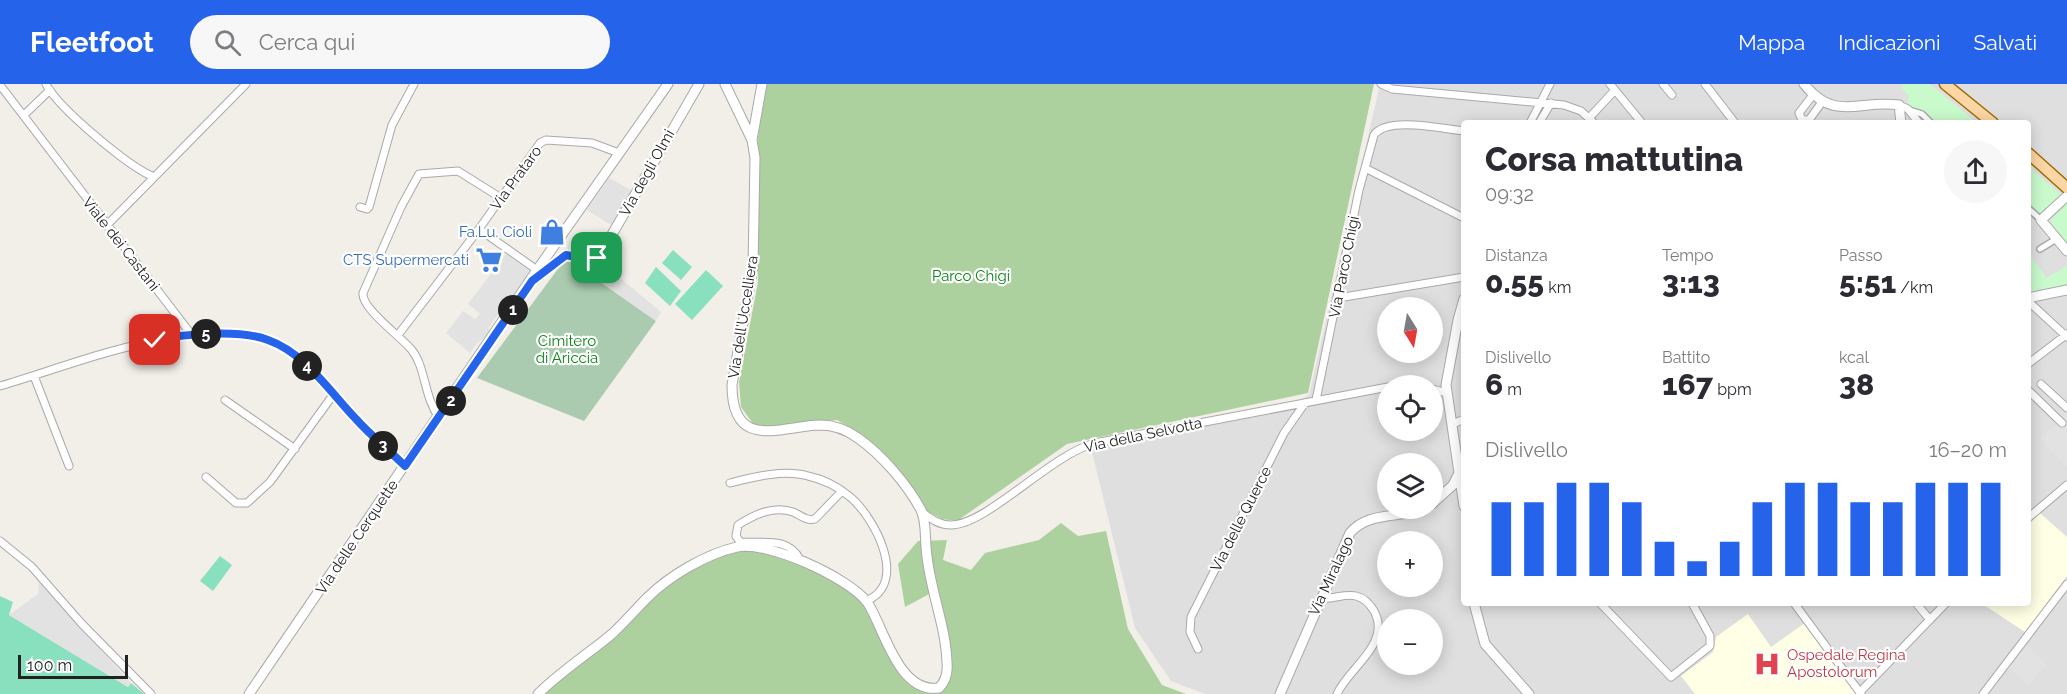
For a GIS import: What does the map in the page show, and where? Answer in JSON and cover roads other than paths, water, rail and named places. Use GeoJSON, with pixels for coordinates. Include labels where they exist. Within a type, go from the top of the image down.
{"type":"FeatureCollection","features":[{"type":"Feature","properties":{"kind":"main road"},"geometry":{"type":"LineString","coordinates":[[1945,84],[1989,120]]}},
{"type":"Feature","properties":{"kind":"main road"},"geometry":{"type":"LineString","coordinates":[[2031,156],[2067,188]]}},
{"type":"Feature","properties":{"kind":"street"},"geometry":{"type":"LineString","coordinates":[[106,226],[246,84]]}},
{"type":"Feature","properties":{"kind":"street"},"geometry":{"type":"LineString","coordinates":[[360,207],[367,209],[369,207],[392,124],[414,84]]}},
{"type":"Feature","properties":{"kind":"street","name":"Via delle Cerquette"},"geometry":{"type":"LineString","coordinates":[[249,694],[439,418],[532,281],[537,270],[668,84]]}},
{"type":"Feature","properties":{"kind":"street","name":"Via degli Olmi"},"geometry":{"type":"LineString","coordinates":[[532,281],[566,255],[591,260],[599,257],[699,84]]}},
{"type":"Feature","properties":{"kind":"street"},"geometry":{"type":"LineString","coordinates":[[725,84],[752,140]]}},
{"type":"Feature","properties":{"kind":"street","name":"Via dell'Uccelliera"},"geometry":{"type":"LineString","coordinates":[[762,84],[752,140],[754,158],[753,267],[732,385],[735,409],[746,423],[761,431],[775,432],[824,425],[837,427],[854,435],[891,470],[922,512]]}},
{"type":"Feature","properties":{"kind":"street"},"geometry":{"type":"LineString","coordinates":[[1381,84],[1392,89],[1540,104],[1551,103],[1573,107],[1592,120],[1612,87],[1640,120]]}},
{"type":"Feature","properties":{"kind":"street"},"geometry":{"type":"LineString","coordinates":[[1532,120],[1550,84]]}},
{"type":"Feature","properties":{"kind":"street"},"geometry":{"type":"LineString","coordinates":[[1664,84],[1672,95]]}},
{"type":"Feature","properties":{"kind":"street"},"geometry":{"type":"LineString","coordinates":[[1705,84],[1733,120]]}},
{"type":"Feature","properties":{"kind":"street"},"geometry":{"type":"LineString","coordinates":[[1804,84],[1822,102],[1854,109],[1903,107],[1922,114],[1928,120]]}},
{"type":"Feature","properties":{"kind":"street","name":"Viale dei Castani"},"geometry":{"type":"LineString","coordinates":[[0,85],[190,334]]}},
{"type":"Feature","properties":{"kind":"street"},"geometry":{"type":"LineString","coordinates":[[24,115],[48,87],[125,160],[154,177]]}},
{"type":"Feature","properties":{"kind":"street"},"geometry":{"type":"LineString","coordinates":[[1813,95],[1799,113],[1802,120],[1809,120],[1822,102]]}},
{"type":"Feature","properties":{"kind":"street"},"geometry":{"type":"LineString","coordinates":[[1541,120],[1551,103]]}},
{"type":"Feature","properties":{"kind":"street"},"geometry":{"type":"LineString","coordinates":[[1901,120],[1903,107]]}},
{"type":"Feature","properties":{"kind":"street"},"geometry":{"type":"LineString","coordinates":[[1903,107],[1916,120]]}},
{"type":"Feature","properties":{"kind":"street","name":"Via Parco Chigi"},"geometry":{"type":"LineString","coordinates":[[1316,400],[1374,135],[1380,128],[1397,125],[1461,131]]}},
{"type":"Feature","properties":{"kind":"street","name":"Via Prataro"},"geometry":{"type":"LineString","coordinates":[[398,335],[479,229],[540,143],[546,140],[592,143],[619,153]]}},
{"type":"Feature","properties":{"kind":"street"},"geometry":{"type":"LineString","coordinates":[[1365,168],[1461,216]]}},
{"type":"Feature","properties":{"kind":"street"},"geometry":{"type":"LineString","coordinates":[[439,418],[426,394],[417,358],[398,335],[366,306],[363,297],[419,174],[458,171],[501,198]]}},
{"type":"Feature","properties":{"kind":"street"},"geometry":{"type":"LineString","coordinates":[[2041,220],[2067,196]]}},
{"type":"Feature","properties":{"kind":"street"},"geometry":{"type":"LineString","coordinates":[[2031,212],[2058,238],[2067,251]]}},
{"type":"Feature","properties":{"kind":"street"},"geometry":{"type":"LineString","coordinates":[[479,229],[537,270]]}},
{"type":"Feature","properties":{"kind":"street"},"geometry":{"type":"LineString","coordinates":[[2040,249],[2058,238]]}},
{"type":"Feature","properties":{"kind":"street"},"geometry":{"type":"LineString","coordinates":[[1338,298],[1461,278]]}},
{"type":"Feature","properties":{"kind":"street"},"geometry":{"type":"LineString","coordinates":[[2031,298],[2067,291]]}},
{"type":"Feature","properties":{"kind":"street"},"geometry":{"type":"LineString","coordinates":[[2031,302],[2066,335],[2031,362]]}},
{"type":"Feature","properties":{"kind":"street"},"geometry":{"type":"LineString","coordinates":[[1461,311],[1452,347],[1447,393],[1461,480]]}},
{"type":"Feature","properties":{"kind":"street"},"geometry":{"type":"LineString","coordinates":[[0,386],[155,340],[190,334],[267,339],[298,358],[405,466]]}},
{"type":"Feature","properties":{"kind":"street"},"geometry":{"type":"LineString","coordinates":[[34,376],[69,466]]}},
{"type":"Feature","properties":{"kind":"street"},"geometry":{"type":"LineString","coordinates":[[2031,393],[2060,421],[2067,409],[2041,384]]}},
{"type":"Feature","properties":{"kind":"street","name":"Via della Selvotta"},"geometry":{"type":"LineString","coordinates":[[922,512],[938,523],[962,524],[988,509],[1055,461],[1086,445],[1377,389]]}},
{"type":"Feature","properties":{"kind":"street"},"geometry":{"type":"LineString","coordinates":[[1443,392],[1447,393]]}},
{"type":"Feature","properties":{"kind":"street"},"geometry":{"type":"LineString","coordinates":[[206,477],[236,503],[245,504],[267,485],[333,395]]}},
{"type":"Feature","properties":{"kind":"street"},"geometry":{"type":"LineString","coordinates":[[225,400],[295,449]]}},
{"type":"Feature","properties":{"kind":"street","name":"Via delle Querce"},"geometry":{"type":"LineString","coordinates":[[1198,649],[1190,632],[1191,617],[1284,433],[1304,404],[1316,400]]}},
{"type":"Feature","properties":{"kind":"street"},"geometry":{"type":"LineString","coordinates":[[1453,424],[1461,420]]}},
{"type":"Feature","properties":{"kind":"street"},"geometry":{"type":"LineString","coordinates":[[1443,494],[1453,485],[1460,471]]}},
{"type":"Feature","properties":{"kind":"street"},"geometry":{"type":"LineString","coordinates":[[730,483],[750,478],[799,474],[813,477],[842,491],[855,501],[873,523],[884,550],[884,584],[876,596],[866,601]]}},
{"type":"Feature","properties":{"kind":"street"},"geometry":{"type":"LineString","coordinates":[[2031,509],[2067,485]]}},
{"type":"Feature","properties":{"kind":"street"},"geometry":{"type":"LineString","coordinates":[[800,560],[797,552],[787,545],[768,541],[740,542],[736,536],[738,525],[755,514],[770,510],[793,512],[806,519],[815,519],[842,491]]}},
{"type":"Feature","properties":{"kind":"street"},"geometry":{"type":"LineString","coordinates":[[538,694],[620,627],[654,591],[706,559],[736,547],[755,545],[800,560],[866,601],[903,676],[921,689],[939,688],[947,674],[947,654],[927,569],[922,512]]}},
{"type":"Feature","properties":{"kind":"street","name":"Via Miralago"},"geometry":{"type":"LineString","coordinates":[[1280,694],[1343,543],[1356,526],[1368,519],[1377,518]]}},
{"type":"Feature","properties":{"kind":"street"},"geometry":{"type":"LineString","coordinates":[[0,541],[32,567],[82,624],[151,694]]}},
{"type":"Feature","properties":{"kind":"street"},"geometry":{"type":"LineString","coordinates":[[1983,694],[2067,585]]}},
{"type":"Feature","properties":{"kind":"street"},"geometry":{"type":"LineString","coordinates":[[1320,598],[1334,599],[1352,595],[1362,598],[1373,609],[1379,628],[1374,644],[1336,694]]}},
{"type":"Feature","properties":{"kind":"street"},"geometry":{"type":"LineString","coordinates":[[1475,606],[1485,644],[1529,694]]}},
{"type":"Feature","properties":{"kind":"street"},"geometry":{"type":"LineString","coordinates":[[1603,606],[1671,677],[1710,646],[1710,636],[1694,606]]}},
{"type":"Feature","properties":{"kind":"street"},"geometry":{"type":"LineString","coordinates":[[1796,606],[1861,693],[1943,606]]}},
{"type":"Feature","properties":{"kind":"street"},"geometry":{"type":"LineString","coordinates":[[1918,606],[1930,620]]}},
{"type":"Feature","properties":{"kind":"place","name":"Fa.Lu. Cioli"},"geometry":{"type":"Point","coordinates":[552,232]}},
{"type":"Feature","properties":{"kind":"place","name":"CTS Supermercati"},"geometry":{"type":"Point","coordinates":[489,260]}},
{"type":"Feature","properties":{"kind":"place","name":"Ospedale Regina Apostolorum"},"geometry":{"type":"Point","coordinates":[1767,664]}},
{"type":"Feature","properties":{"kind":"park label","name":"Parco Chigi"},"geometry":{"type":"Point","coordinates":[971,276]}},
{"type":"Feature","properties":{"kind":"park label","name":"Cimitero di Ariccia"},"geometry":{"type":"Point","coordinates":[567,350]}}]}
